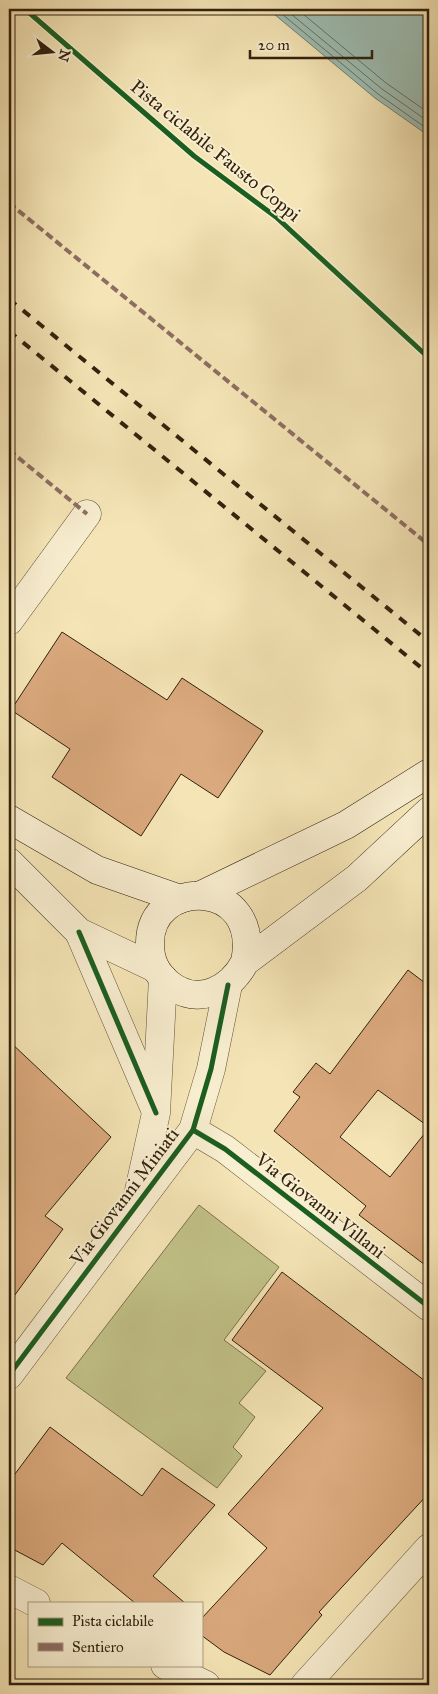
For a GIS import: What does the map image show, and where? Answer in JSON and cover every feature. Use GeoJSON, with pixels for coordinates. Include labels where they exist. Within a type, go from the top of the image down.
{"type":"FeatureCollection","features":[{"type":"Feature","properties":{"kind":"street"},"geometry":{"type":"LineString","coordinates":[[9,621],[87,514]]}},
{"type":"Feature","properties":{"kind":"street","name":"Via Giovanni Miniati"},"geometry":{"type":"LineString","coordinates":[[136,1203],[156,1113],[159,973],[150,952],[150,936],[156,920],[166,907],[346,825],[429,773]]}},
{"type":"Feature","properties":{"kind":"street"},"geometry":{"type":"LineString","coordinates":[[245,962],[357,878],[429,811]]}},
{"type":"Feature","properties":{"kind":"street"},"geometry":{"type":"LineString","coordinates":[[9,819],[97,870],[191,897],[216,898],[230,906],[240,917],[246,931],[248,946],[245,962]]}},
{"type":"Feature","properties":{"kind":"street"},"geometry":{"type":"LineString","coordinates":[[9,862],[78,932],[159,973],[174,987],[187,993],[215,992],[228,985]]}},
{"type":"Feature","properties":{"kind":"street","name":"Via Giovanni Miniati"},"geometry":{"type":"LineString","coordinates":[[78,932],[156,1113]]}},
{"type":"Feature","properties":{"kind":"street","name":"Via Giovanni Miniati"},"geometry":{"type":"LineString","coordinates":[[9,1375],[136,1203],[193,1130],[210,1069],[228,985],[238,975],[245,962]]}},
{"type":"Feature","properties":{"kind":"street","name":"Via Giovanni Villani"},"geometry":{"type":"LineString","coordinates":[[193,1130],[225,1149],[429,1307]]}},
{"type":"Feature","properties":{"kind":"street"},"geometry":{"type":"LineString","coordinates":[[305,1685],[429,1548]]}},
{"type":"Feature","properties":{"kind":"street"},"geometry":{"type":"LineString","coordinates":[[9,1590],[34,1602]]}},
{"type":"Feature","properties":{"kind":"street"},"geometry":{"type":"LineString","coordinates":[[167,1666],[206,1685]]}},
{"type":"Feature","properties":{"kind":"green space"},"geometry":{"type":"Polygon","coordinates":[[[199,1205],[279,1267],[224,1340],[266,1371],[239,1403],[255,1417],[233,1447],[242,1456],[217,1488],[66,1378],[199,1205]]]}},
{"type":"Feature","properties":{"kind":"water"},"geometry":{"type":"Polygon","coordinates":[[[268,9],[429,9],[429,136],[375,98],[268,9]]]}},
{"type":"Feature","properties":{"kind":"building"},"geometry":{"type":"Polygon","coordinates":[[[62,632],[167,700],[182,678],[263,731],[218,798],[181,774],[141,836],[52,777],[70,749],[11,710],[62,632]]]}},
{"type":"Feature","properties":{"kind":"building"},"geometry":{"type":"Polygon","coordinates":[[[408,970],[429,986],[429,1127],[378,1090],[340,1137],[390,1177],[429,1128],[429,1268],[359,1215],[366,1206],[274,1131],[300,1097],[293,1092],[316,1063],[330,1074],[408,970]]]}},
{"type":"Feature","properties":{"kind":"building"},"geometry":{"type":"Polygon","coordinates":[[[9,1041],[111,1137],[45,1216],[63,1229],[9,1303],[9,1041]]]}},
{"type":"Feature","properties":{"kind":"building"},"geometry":{"type":"Polygon","coordinates":[[[282,1272],[429,1384],[429,1493],[319,1612],[322,1615],[270,1675],[224,1652],[202,1636],[202,1618],[267,1548],[228,1514],[323,1408],[232,1340],[282,1272]]]}},
{"type":"Feature","properties":{"kind":"building"},"geometry":{"type":"Polygon","coordinates":[[[50,1427],[142,1496],[162,1468],[215,1505],[153,1576],[184,1602],[134,1602],[62,1543],[43,1565],[9,1547],[9,1482],[50,1427]]]}},
{"type":"Feature","properties":{"kind":"railway"},"geometry":{"type":"LineString","coordinates":[[9,299],[429,642]]}},
{"type":"Feature","properties":{"kind":"railway"},"geometry":{"type":"LineString","coordinates":[[9,331],[429,674]]}},
{"type":"Feature","properties":{"kind":"marked path"},"geometry":{"type":"LineString","coordinates":[[9,203],[429,545]]}},
{"type":"Feature","properties":{"kind":"marked path"},"geometry":{"type":"LineString","coordinates":[[9,450],[87,514]]}},
{"type":"Feature","properties":{"kind":"marked path"},"geometry":{"type":"LineString","coordinates":[[425,817],[429,818]]}},
{"type":"Feature","properties":{"kind":"cycle path","name":"Pista ciclabile Fausto Coppi"},"geometry":{"type":"LineString","coordinates":[[25,9],[194,156],[276,217],[429,358]]}},
{"type":"Feature","properties":{"kind":"cycle path"},"geometry":{"type":"LineString","coordinates":[[79,932],[156,1113]]}},
{"type":"Feature","properties":{"kind":"cycle path"},"geometry":{"type":"LineString","coordinates":[[9,1375],[193,1130],[211,1069],[228,985]]}},
{"type":"Feature","properties":{"kind":"cycle path"},"geometry":{"type":"LineString","coordinates":[[193,1130],[225,1149],[429,1307]]}}]}
